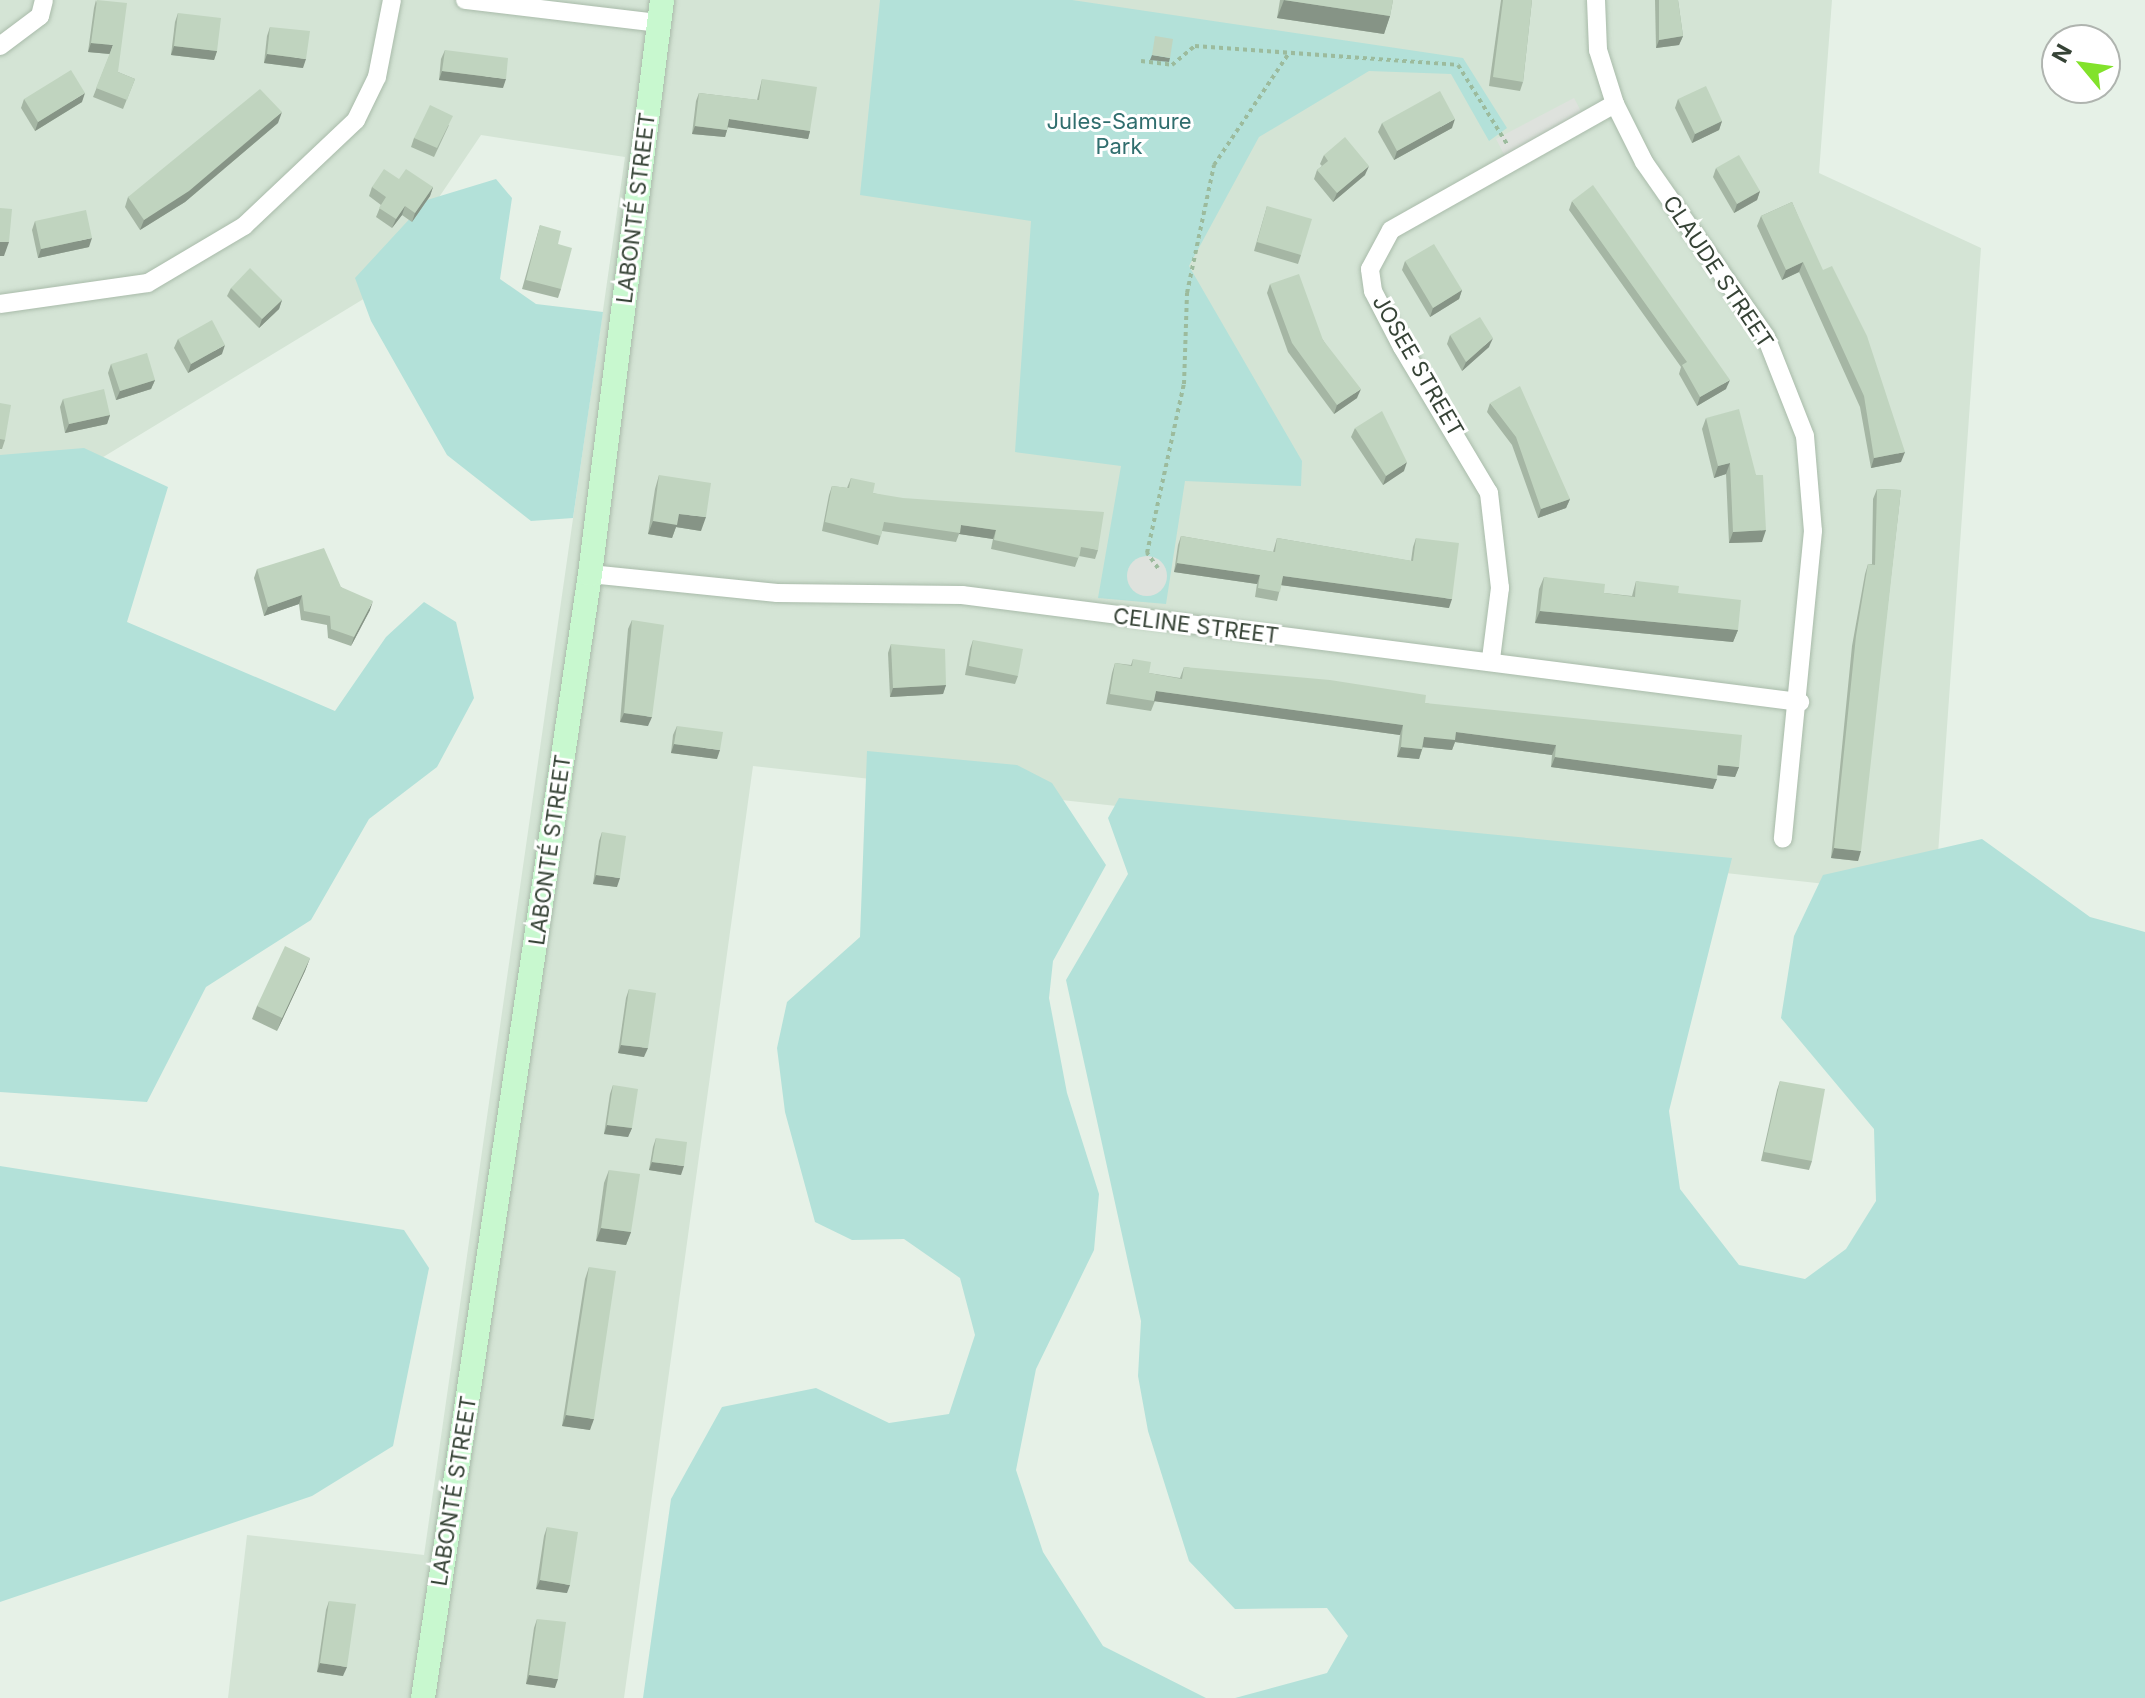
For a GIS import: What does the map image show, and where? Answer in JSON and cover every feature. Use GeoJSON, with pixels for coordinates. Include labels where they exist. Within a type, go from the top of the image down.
{"type":"FeatureCollection","features":[{"type":"Feature","properties":{"kind":"street"},"geometry":{"type":"LineString","coordinates":[[0,46],[40,16],[44,0]]}},
{"type":"Feature","properties":{"kind":"street"},"geometry":{"type":"LineString","coordinates":[[0,304],[148,283],[244,226],[356,120],[377,77],[392,0]]}},
{"type":"Feature","properties":{"kind":"street"},"geometry":{"type":"LineString","coordinates":[[465,0],[660,12]]}},
{"type":"Feature","properties":{"kind":"street","name":"CLAUDE STREET"},"geometry":{"type":"LineString","coordinates":[[1596,0],[1598,50],[1615,104],[1644,162],[1766,337],[1805,436],[1813,531],[1800,702],[1783,839]]}},
{"type":"Feature","properties":{"kind":"street","name":"LABONTÉ STREET"},"geometry":{"type":"LineString","coordinates":[[423,1698],[590,574],[660,12]]}},
{"type":"Feature","properties":{"kind":"street","name":"JOSEE STREET"},"geometry":{"type":"LineString","coordinates":[[1491,659],[1500,535],[1489,493],[1402,347],[1373,291],[1370,269],[1391,230],[1615,104]]}},
{"type":"Feature","properties":{"kind":"street","name":"CELINE STREET"},"geometry":{"type":"LineString","coordinates":[[590,574],[777,593],[962,595],[1491,659],[1800,702]]}},
{"type":"Feature","properties":{"kind":"path"},"geometry":{"type":"LineString","coordinates":[[1141,61],[1172,65],[1195,46],[1458,65],[1516,160]]}},
{"type":"Feature","properties":{"kind":"path"},"geometry":{"type":"LineString","coordinates":[[1158,568],[1147,553],[1184,384],[1187,293],[1214,165],[1289,53]]}},
{"type":"Feature","properties":{"kind":"shaded area"},"geometry":{"type":"Polygon","coordinates":[[[0,0],[1832,0],[1819,173],[1981,248],[1935,896],[753,766],[624,1698],[228,1698],[247,1535],[424,1555],[625,157],[481,135],[375,292],[90,465],[0,474],[0,0]]]}},
{"type":"Feature","properties":{"kind":"shaded area"},"geometry":{"type":"Polygon","coordinates":[[[1574,98],[1584,117],[1506,158],[1496,139],[1574,98]]]}},
{"type":"Feature","properties":{"kind":"shaded area"},"geometry":{"type":"Polygon","coordinates":[[[1147,556],[1161,562],[1167,576],[1161,590],[1147,596],[1133,590],[1127,576],[1133,562],[1147,556]]]}},
{"type":"Feature","properties":{"kind":"green space","name":"Jules-Samure Park"},"geometry":{"type":"Polygon","coordinates":[[[880,0],[1072,0],[1463,58],[1507,128],[1489,141],[1451,74],[1369,71],[1259,137],[1189,266],[1302,461],[1301,486],[1185,481],[1166,604],[1098,598],[1121,466],[1015,452],[1031,221],[860,195],[880,0]]]}},
{"type":"Feature","properties":{"kind":"green space"},"geometry":{"type":"Polygon","coordinates":[[[496,179],[512,198],[500,279],[536,304],[603,312],[573,518],[531,521],[447,455],[371,321],[355,278],[427,200],[496,179]]]}},
{"type":"Feature","properties":{"kind":"green space"},"geometry":{"type":"Polygon","coordinates":[[[84,448],[168,487],[127,622],[335,711],[386,637],[424,602],[456,622],[474,698],[437,767],[369,819],[311,920],[206,987],[147,1102],[0,1092],[0,455],[84,448]]]}},
{"type":"Feature","properties":{"kind":"green space"},"geometry":{"type":"Polygon","coordinates":[[[867,751],[1017,765],[1052,783],[1106,865],[1053,961],[1049,998],[1067,1093],[1099,1194],[1094,1250],[1036,1369],[1016,1470],[1043,1552],[1103,1646],[1206,1698],[643,1698],[671,1499],[722,1407],[816,1388],[889,1423],[949,1414],[975,1335],[960,1278],[904,1239],[852,1240],[815,1222],[785,1112],[777,1048],[787,1002],[860,937],[867,751]]]}},
{"type":"Feature","properties":{"kind":"green space"},"geometry":{"type":"Polygon","coordinates":[[[1119,798],[1732,858],[1669,1111],[1680,1189],[1739,1265],[1805,1279],[1846,1249],[1876,1201],[1874,1129],[1781,1018],[1794,936],[1823,875],[1982,839],[2090,917],[2145,932],[2145,1698],[1235,1698],[1327,1673],[1348,1636],[1327,1608],[1235,1609],[1189,1561],[1148,1431],[1138,1376],[1141,1321],[1066,980],[1128,874],[1108,818],[1119,798]]]}},
{"type":"Feature","properties":{"kind":"green space"},"geometry":{"type":"Polygon","coordinates":[[[0,1166],[404,1230],[429,1268],[393,1446],[312,1496],[0,1602],[0,1166]]]}},
{"type":"Feature","properties":{"kind":"building"},"geometry":{"type":"Polygon","coordinates":[[[97,0],[127,3],[118,72],[135,79],[127,100],[96,88],[113,45],[91,43],[97,0]]]}},
{"type":"Feature","properties":{"kind":"building"},"geometry":{"type":"Polygon","coordinates":[[[1284,0],[1393,0],[1390,16],[1284,0]]]}},
{"type":"Feature","properties":{"kind":"building"},"geometry":{"type":"Polygon","coordinates":[[[1503,0],[1532,0],[1523,82],[1493,77],[1503,0]]]}},
{"type":"Feature","properties":{"kind":"building"},"geometry":{"type":"Polygon","coordinates":[[[1659,0],[1678,0],[1683,36],[1659,40],[1659,0]]]}},
{"type":"Feature","properties":{"kind":"building"},"geometry":{"type":"Polygon","coordinates":[[[178,13],[221,18],[217,51],[174,46],[178,13]]]}},
{"type":"Feature","properties":{"kind":"building"},"geometry":{"type":"Polygon","coordinates":[[[270,27],[310,31],[306,59],[267,54],[270,27]]]}},
{"type":"Feature","properties":{"kind":"building"},"geometry":{"type":"Polygon","coordinates":[[[1155,36],[1173,39],[1170,58],[1152,55],[1155,36]]]}},
{"type":"Feature","properties":{"kind":"building"},"geometry":{"type":"Polygon","coordinates":[[[445,50],[508,58],[506,79],[442,71],[445,50]]]}},
{"type":"Feature","properties":{"kind":"building"},"geometry":{"type":"Polygon","coordinates":[[[71,70],[85,93],[38,122],[24,99],[71,70]]]}},
{"type":"Feature","properties":{"kind":"building"},"geometry":{"type":"Polygon","coordinates":[[[762,79],[817,87],[810,131],[729,119],[727,130],[695,126],[699,93],[759,100],[762,79]]]}},
{"type":"Feature","properties":{"kind":"building"},"geometry":{"type":"Polygon","coordinates":[[[1706,86],[1722,121],[1695,134],[1678,99],[1706,86]]]}},
{"type":"Feature","properties":{"kind":"building"},"geometry":{"type":"Polygon","coordinates":[[[260,89],[282,112],[189,191],[144,220],[128,197],[260,89]]]}},
{"type":"Feature","properties":{"kind":"building"},"geometry":{"type":"Polygon","coordinates":[[[1440,91],[1455,119],[1397,151],[1382,123],[1440,91]]]}},
{"type":"Feature","properties":{"kind":"building"},"geometry":{"type":"Polygon","coordinates":[[[430,105],[453,116],[437,148],[414,138],[430,105]]]}},
{"type":"Feature","properties":{"kind":"building"},"geometry":{"type":"Polygon","coordinates":[[[1345,137],[1369,166],[1337,193],[1317,170],[1328,161],[1324,155],[1345,137]]]}},
{"type":"Feature","properties":{"kind":"building"},"geometry":{"type":"Polygon","coordinates":[[[1739,155],[1760,191],[1737,204],[1716,168],[1739,155]]]}},
{"type":"Feature","properties":{"kind":"building"},"geometry":{"type":"Polygon","coordinates":[[[384,169],[399,179],[406,169],[433,187],[415,213],[405,206],[396,219],[379,208],[386,197],[372,187],[384,169]]]}},
{"type":"Feature","properties":{"kind":"building"},"geometry":{"type":"Polygon","coordinates":[[[1593,185],[1730,380],[1700,397],[1682,365],[1687,362],[1572,201],[1593,185]]]}},
{"type":"Feature","properties":{"kind":"building"},"geometry":{"type":"Polygon","coordinates":[[[1792,202],[1823,270],[1832,266],[1867,336],[1905,452],[1874,458],[1864,396],[1803,262],[1786,270],[1761,216],[1792,202]]]}},
{"type":"Feature","properties":{"kind":"building"},"geometry":{"type":"Polygon","coordinates":[[[1267,206],[1312,219],[1301,255],[1257,242],[1267,206]]]}},
{"type":"Feature","properties":{"kind":"building"},"geometry":{"type":"Polygon","coordinates":[[[0,208],[12,209],[9,242],[0,242],[0,208]]]}},
{"type":"Feature","properties":{"kind":"building"},"geometry":{"type":"Polygon","coordinates":[[[86,210],[92,238],[41,249],[35,221],[86,210]]]}},
{"type":"Feature","properties":{"kind":"building"},"geometry":{"type":"Polygon","coordinates":[[[540,225],[561,231],[558,244],[572,248],[561,289],[526,280],[540,225]]]}},
{"type":"Feature","properties":{"kind":"building"},"geometry":{"type":"Polygon","coordinates":[[[1434,244],[1462,290],[1433,308],[1405,261],[1434,244]]]}},
{"type":"Feature","properties":{"kind":"building"},"geometry":{"type":"Polygon","coordinates":[[[250,268],[282,300],[262,319],[231,288],[250,268]]]}},
{"type":"Feature","properties":{"kind":"building"},"geometry":{"type":"Polygon","coordinates":[[[1299,274],[1323,340],[1361,389],[1337,405],[1292,343],[1270,284],[1299,274]]]}},
{"type":"Feature","properties":{"kind":"building"},"geometry":{"type":"Polygon","coordinates":[[[1480,317],[1493,338],[1466,362],[1450,335],[1480,317]]]}},
{"type":"Feature","properties":{"kind":"building"},"geometry":{"type":"Polygon","coordinates":[[[212,320],[225,345],[191,364],[178,339],[212,320]]]}},
{"type":"Feature","properties":{"kind":"building"},"geometry":{"type":"Polygon","coordinates":[[[147,353],[155,380],[120,391],[111,364],[147,353]]]}},
{"type":"Feature","properties":{"kind":"building"},"geometry":{"type":"Polygon","coordinates":[[[1520,386],[1570,499],[1541,509],[1516,437],[1490,403],[1520,386]]]}},
{"type":"Feature","properties":{"kind":"building"},"geometry":{"type":"Polygon","coordinates":[[[104,389],[110,415],[69,424],[63,399],[104,389]]]}},
{"type":"Feature","properties":{"kind":"building"},"geometry":{"type":"Polygon","coordinates":[[[0,403],[11,405],[5,440],[0,439],[0,403]]]}},
{"type":"Feature","properties":{"kind":"building"},"geometry":{"type":"Polygon","coordinates":[[[1739,409],[1756,475],[1763,475],[1766,530],[1733,532],[1730,463],[1718,466],[1706,418],[1739,409]]]}},
{"type":"Feature","properties":{"kind":"building"},"geometry":{"type":"Polygon","coordinates":[[[1382,411],[1407,462],[1386,476],[1355,428],[1382,411]]]}},
{"type":"Feature","properties":{"kind":"building"},"geometry":{"type":"Polygon","coordinates":[[[659,475],[711,483],[706,517],[679,514],[677,525],[653,521],[659,475]]]}},
{"type":"Feature","properties":{"kind":"building"},"geometry":{"type":"Polygon","coordinates":[[[851,478],[875,483],[873,493],[903,498],[1104,512],[1098,550],[1081,547],[1079,558],[994,540],[996,530],[961,525],[960,533],[884,522],[881,536],[825,522],[832,486],[849,488],[851,478]]]}},
{"type":"Feature","properties":{"kind":"building"},"geometry":{"type":"Polygon","coordinates":[[[1877,489],[1901,490],[1861,851],[1834,848],[1856,636],[1868,564],[1875,565],[1877,489]]]}},
{"type":"Feature","properties":{"kind":"building"},"geometry":{"type":"Polygon","coordinates":[[[1181,536],[1275,552],[1277,538],[1413,561],[1416,538],[1459,543],[1452,599],[1283,576],[1280,592],[1258,588],[1260,575],[1177,563],[1181,536]]]}},
{"type":"Feature","properties":{"kind":"building"},"geometry":{"type":"Polygon","coordinates":[[[324,548],[341,587],[373,601],[354,637],[331,629],[330,616],[304,611],[302,595],[268,607],[257,569],[324,548]]]}},
{"type":"Feature","properties":{"kind":"building"},"geometry":{"type":"Polygon","coordinates":[[[1544,577],[1605,584],[1604,593],[1635,597],[1636,581],[1679,586],[1678,593],[1741,600],[1738,630],[1540,611],[1544,577]]]}},
{"type":"Feature","properties":{"kind":"building"},"geometry":{"type":"Polygon","coordinates":[[[632,620],[664,625],[652,717],[624,713],[632,620]]]}},
{"type":"Feature","properties":{"kind":"building"},"geometry":{"type":"Polygon","coordinates":[[[973,640],[1023,649],[1018,676],[969,666],[973,640]]]}},
{"type":"Feature","properties":{"kind":"building"},"geometry":{"type":"Polygon","coordinates":[[[891,644],[945,649],[946,685],[893,688],[891,644]]]}},
{"type":"Feature","properties":{"kind":"building"},"geometry":{"type":"Polygon","coordinates":[[[1133,659],[1151,662],[1149,673],[1182,679],[1184,667],[1330,680],[1426,695],[1425,703],[1742,735],[1739,767],[1718,765],[1717,779],[1555,757],[1556,745],[1456,732],[1455,740],[1424,737],[1422,749],[1401,747],[1403,725],[1156,691],[1154,701],[1110,694],[1115,663],[1132,666],[1133,659]]]}},
{"type":"Feature","properties":{"kind":"building"},"geometry":{"type":"Polygon","coordinates":[[[677,726],[723,732],[720,750],[674,744],[677,726]]]}},
{"type":"Feature","properties":{"kind":"building"},"geometry":{"type":"Polygon","coordinates":[[[602,832],[626,836],[620,878],[596,875],[602,832]]]}},
{"type":"Feature","properties":{"kind":"building"},"geometry":{"type":"Polygon","coordinates":[[[285,946],[310,958],[282,1018],[257,1006],[285,946]]]}},
{"type":"Feature","properties":{"kind":"building"},"geometry":{"type":"Polygon","coordinates":[[[629,989],[656,993],[648,1048],[621,1045],[629,989]]]}},
{"type":"Feature","properties":{"kind":"building"},"geometry":{"type":"Polygon","coordinates":[[[1780,1081],[1825,1089],[1812,1161],[1764,1152],[1780,1081]]]}},
{"type":"Feature","properties":{"kind":"building"},"geometry":{"type":"Polygon","coordinates":[[[613,1085],[638,1089],[632,1128],[607,1125],[613,1085]]]}},
{"type":"Feature","properties":{"kind":"building"},"geometry":{"type":"Polygon","coordinates":[[[656,1138],[687,1142],[684,1166],[652,1162],[656,1138]]]}},
{"type":"Feature","properties":{"kind":"building"},"geometry":{"type":"Polygon","coordinates":[[[609,1170],[640,1174],[631,1232],[601,1228],[609,1170]]]}},
{"type":"Feature","properties":{"kind":"building"},"geometry":{"type":"Polygon","coordinates":[[[589,1267],[616,1271],[594,1419],[566,1415],[589,1267]]]}},
{"type":"Feature","properties":{"kind":"building"},"geometry":{"type":"Polygon","coordinates":[[[547,1527],[578,1532],[570,1585],[540,1580],[547,1527]]]}},
{"type":"Feature","properties":{"kind":"building"},"geometry":{"type":"Polygon","coordinates":[[[329,1601],[356,1604],[347,1667],[320,1663],[329,1601]]]}},
{"type":"Feature","properties":{"kind":"building"},"geometry":{"type":"Polygon","coordinates":[[[537,1619],[566,1622],[558,1679],[529,1675],[537,1619]]]}}]}
